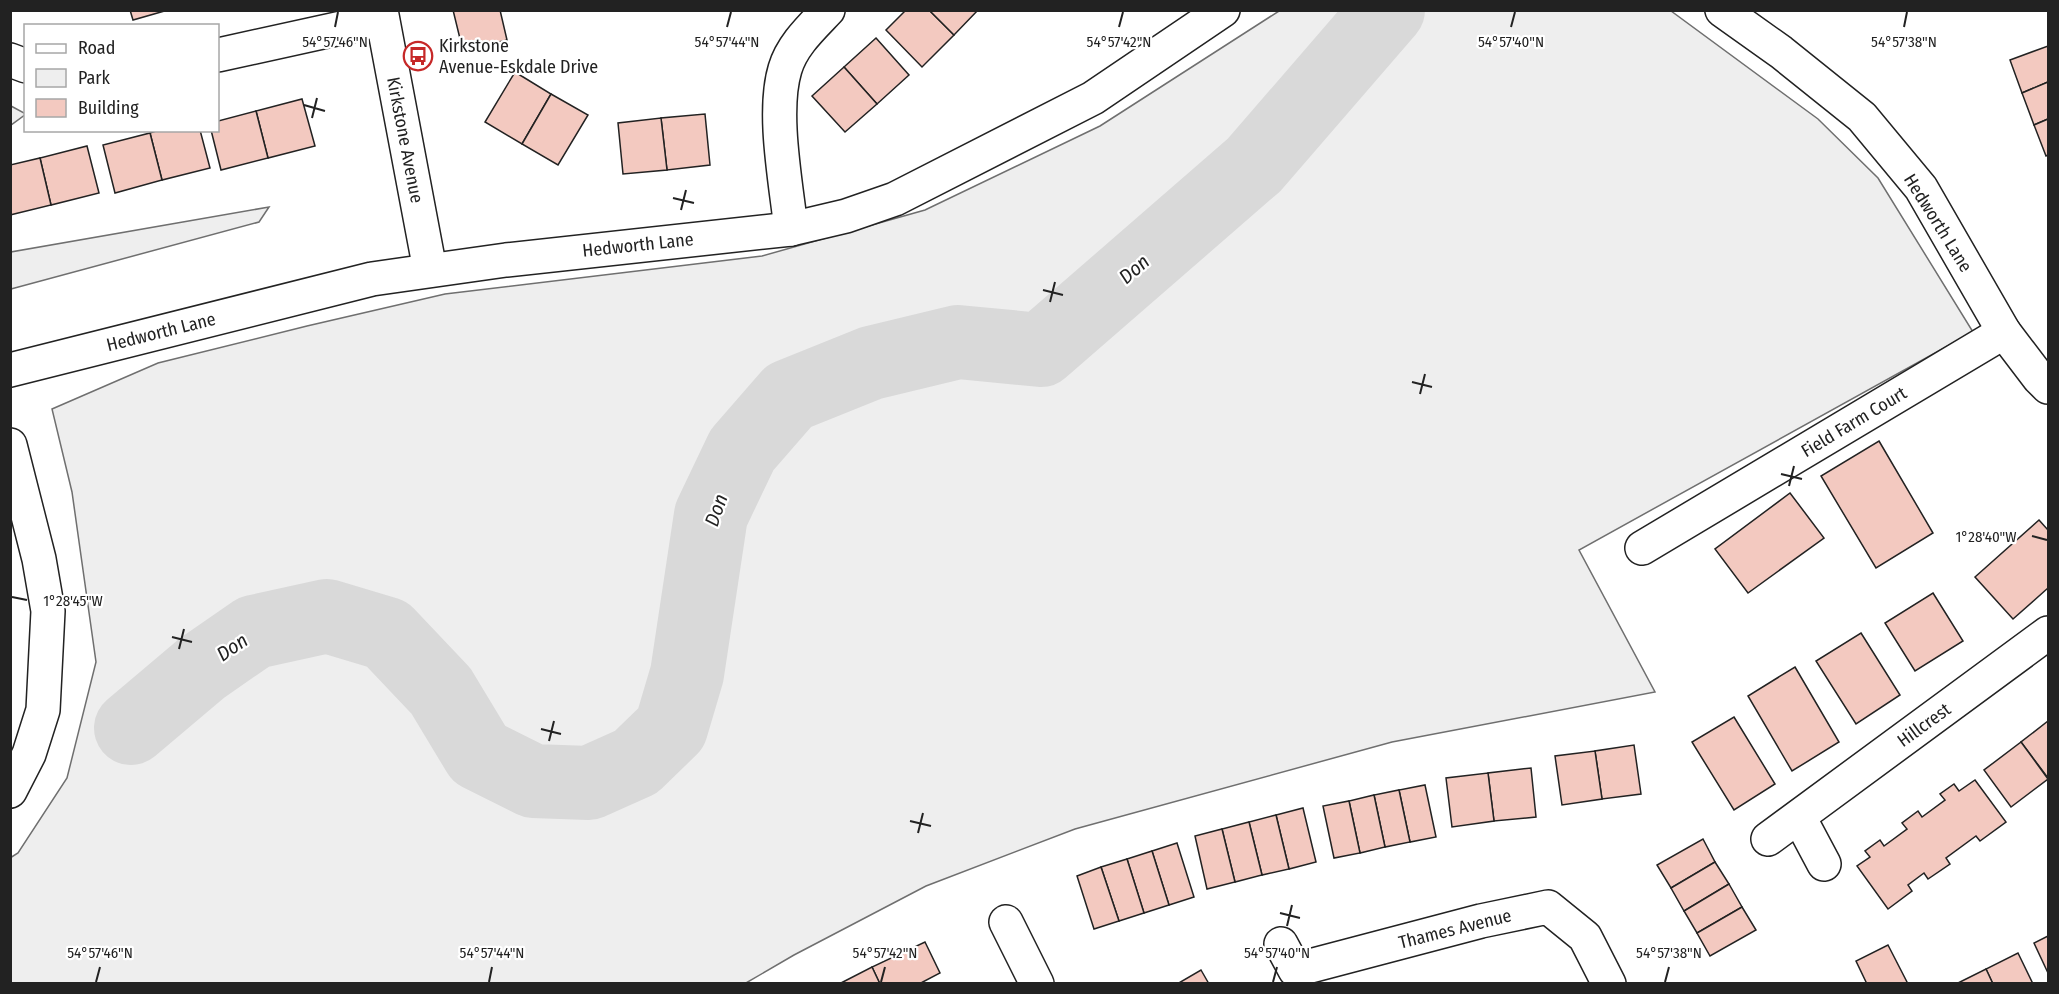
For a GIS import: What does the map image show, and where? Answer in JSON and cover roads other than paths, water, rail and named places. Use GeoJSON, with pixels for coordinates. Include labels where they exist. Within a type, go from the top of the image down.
{"type":"FeatureCollection","features":[{"type":"Feature","properties":{"kind":"street"},"geometry":{"type":"LineString","coordinates":[[791,229],[780,120],[785,68],[798,44],[828,10]]}},
{"type":"Feature","properties":{"kind":"street","name":"Hedworth Lane"},"geometry":{"type":"LineString","coordinates":[[10,370],[372,279],[430,270],[791,229],[846,216],[916,188],[1093,98],[1223,10]]}},
{"type":"Feature","properties":{"kind":"street","name":"Hedworth Lane"},"geometry":{"type":"LineString","coordinates":[[1722,10],[1781,52],[1862,117],[1921,188],[2004,332],[2039,378],[2049,387]]}},
{"type":"Feature","properties":{"kind":"street"},"geometry":{"type":"LineString","coordinates":[[219,55],[382,15]]}},
{"type":"Feature","properties":{"kind":"street","name":"Kirkstone Avenue"},"geometry":{"type":"LineString","coordinates":[[382,15],[430,270]]}},
{"type":"Feature","properties":{"kind":"street","name":"Field Farm Court"},"geometry":{"type":"LineString","coordinates":[[1642,548],[2004,332]]}},
{"type":"Feature","properties":{"kind":"street"},"geometry":{"type":"LineString","coordinates":[[10,445],[39,559],[48,611],[43,710],[29,754],[10,791]]}},
{"type":"Feature","properties":{"kind":"street","name":"Hillcrest"},"geometry":{"type":"LineString","coordinates":[[1768,839],[2049,633]]}},
{"type":"Feature","properties":{"kind":"street"},"geometry":{"type":"LineString","coordinates":[[1799,817],[1824,864]]}},
{"type":"Feature","properties":{"kind":"street","name":"Thames Avenue"},"geometry":{"type":"LineString","coordinates":[[1281,944],[1295,970],[1481,921],[1548,907],[1585,937],[1609,984]]}},
{"type":"Feature","properties":{"kind":"street"},"geometry":{"type":"LineString","coordinates":[[1006,922],[1037,984]]}},
{"type":"Feature","properties":{"kind":"waterway","name":"Don"},"geometry":{"type":"LineString","coordinates":[[131,728],[202,668],[254,632],[327,616],[387,634],[441,691],[479,754],[533,781],[589,783],[636,762],[671,728],[687,674],[711,515],[742,450],[789,396],[871,363],[958,342],[1041,350],[1254,165],[1388,10]]}},
{"type":"Feature","properties":{"kind":"place","name":"Kirkstone Avenue-Eskdale Drive"},"geometry":{"type":"Point","coordinates":[418,56]}}]}
